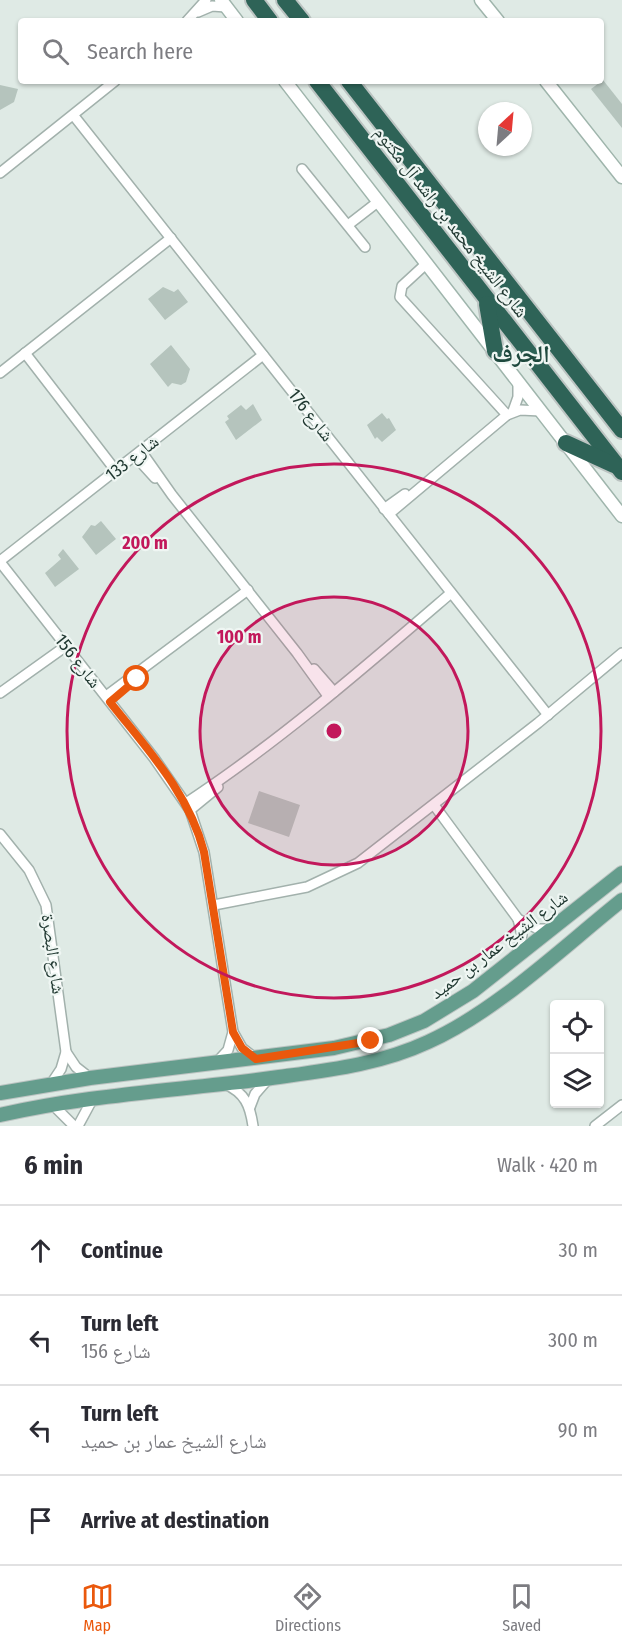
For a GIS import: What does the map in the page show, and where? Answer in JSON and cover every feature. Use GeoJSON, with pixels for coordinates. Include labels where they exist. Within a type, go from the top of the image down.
{"type":"FeatureCollection","features":[{"type":"Feature","properties":{"kind":"highway"},"geometry":{"type":"LineString","coordinates":[[254,0],[268,18]]}},
{"type":"Feature","properties":{"kind":"highway"},"geometry":{"type":"LineString","coordinates":[[285,0],[300,18]]}},
{"type":"Feature","properties":{"kind":"highway","name":"شارع الشيخ محمد بن راشد آل مكتوم"},"geometry":{"type":"LineString","coordinates":[[351,84],[622,430]]}},
{"type":"Feature","properties":{"kind":"highway","name":"شارع الشيخ محمد بن راشد آل مكتوم"},"geometry":{"type":"LineString","coordinates":[[321,86],[620,469]]}},
{"type":"Feature","properties":{"kind":"highway"},"geometry":{"type":"LineString","coordinates":[[486,300],[495,351]]}},
{"type":"Feature","properties":{"kind":"highway"},"geometry":{"type":"LineString","coordinates":[[566,443],[620,469]]}},
{"type":"Feature","properties":{"kind":"main road","name":"شارع الشيخ عمار بن حميد"},"geometry":{"type":"LineString","coordinates":[[0,1093],[90,1078],[256,1059],[352,1045],[407,1028],[458,1002],[622,873]]}},
{"type":"Feature","properties":{"kind":"main road"},"geometry":{"type":"LineString","coordinates":[[0,1115],[92,1100],[365,1064],[407,1051],[444,1034],[486,1009],[622,900]]}},
{"type":"Feature","properties":{"kind":"street"},"geometry":{"type":"LineString","coordinates":[[198,12],[206,0]]}},
{"type":"Feature","properties":{"kind":"street"},"geometry":{"type":"LineString","coordinates":[[481,0],[496,18]]}},
{"type":"Feature","properties":{"kind":"street"},"geometry":{"type":"LineString","coordinates":[[191,18],[198,12],[223,4],[235,18]]}},
{"type":"Feature","properties":{"kind":"street"},"geometry":{"type":"LineString","coordinates":[[0,173],[112,84]]}},
{"type":"Feature","properties":{"kind":"street"},"geometry":{"type":"LineString","coordinates":[[287,84],[622,516]]}},
{"type":"Feature","properties":{"kind":"street"},"geometry":{"type":"LineString","coordinates":[[548,84],[622,177]]}},
{"type":"Feature","properties":{"kind":"street","name":"شارع 176"},"geometry":{"type":"LineString","coordinates":[[74,116],[548,715]]}},
{"type":"Feature","properties":{"kind":"street"},"geometry":{"type":"LineString","coordinates":[[302,169],[365,247]]}},
{"type":"Feature","properties":{"kind":"street"},"geometry":{"type":"LineString","coordinates":[[348,225],[379,201]]}},
{"type":"Feature","properties":{"kind":"street"},"geometry":{"type":"LineString","coordinates":[[0,373],[171,238]]}},
{"type":"Feature","properties":{"kind":"street"},"geometry":{"type":"LineString","coordinates":[[427,263],[402,286],[400,297],[510,413]]}},
{"type":"Feature","properties":{"kind":"street"},"geometry":{"type":"LineString","coordinates":[[25,353],[116,471]]}},
{"type":"Feature","properties":{"kind":"street","name":"شارع 133"},"geometry":{"type":"LineString","coordinates":[[0,562],[263,355]]}},
{"type":"Feature","properties":{"kind":"street"},"geometry":{"type":"LineString","coordinates":[[387,512],[510,413],[518,397],[518,382]]}},
{"type":"Feature","properties":{"kind":"street"},"geometry":{"type":"LineString","coordinates":[[510,413],[527,409],[541,411]]}},
{"type":"Feature","properties":{"kind":"street"},"geometry":{"type":"LineString","coordinates":[[138,453],[331,694]]}},
{"type":"Feature","properties":{"kind":"street","name":"شارع 156"},"geometry":{"type":"LineString","coordinates":[[0,562],[108,699],[188,806],[203,846],[233,1032],[242,1048],[256,1059]]}},
{"type":"Feature","properties":{"kind":"street"},"geometry":{"type":"LineString","coordinates":[[108,699],[246,588]]}},
{"type":"Feature","properties":{"kind":"street"},"geometry":{"type":"LineString","coordinates":[[188,806],[453,596]]}},
{"type":"Feature","properties":{"kind":"street"},"geometry":{"type":"LineString","coordinates":[[0,693],[64,643]]}},
{"type":"Feature","properties":{"kind":"street"},"geometry":{"type":"LineString","coordinates":[[214,905],[307,886],[333,877],[370,855],[548,715],[622,653]]}},
{"type":"Feature","properties":{"kind":"street"},"geometry":{"type":"LineString","coordinates":[[431,807],[518,919],[522,935],[516,957]]}},
{"type":"Feature","properties":{"kind":"street","name":"شارع البصرة"},"geometry":{"type":"LineString","coordinates":[[0,834],[29,870],[46,905],[66,1052]]}},
{"type":"Feature","properties":{"kind":"street"},"geometry":{"type":"LineString","coordinates":[[518,919],[538,929],[552,929]]}},
{"type":"Feature","properties":{"kind":"street"},"geometry":{"type":"LineString","coordinates":[[216,1063],[228,1050],[233,1032]]}},
{"type":"Feature","properties":{"kind":"street"},"geometry":{"type":"LineString","coordinates":[[66,1052],[76,1067],[90,1078]]}},
{"type":"Feature","properties":{"kind":"street"},"geometry":{"type":"LineString","coordinates":[[51,1084],[61,1069],[66,1052]]}},
{"type":"Feature","properties":{"kind":"street"},"geometry":{"type":"LineString","coordinates":[[250,1107],[255,1094],[269,1078]]}},
{"type":"Feature","properties":{"kind":"street"},"geometry":{"type":"LineString","coordinates":[[225,1084],[243,1096],[250,1107],[253,1126]]}},
{"type":"Feature","properties":{"kind":"street"},"geometry":{"type":"LineString","coordinates":[[54,1106],[76,1126],[92,1100]]}},
{"type":"Feature","properties":{"kind":"street"},"geometry":{"type":"LineString","coordinates":[[595,1126],[622,1105]]}},
{"type":"Feature","properties":{"kind":"building"},"geometry":{"type":"Polygon","coordinates":[[[604,81],[622,104],[622,128],[591,89],[598,84],[604,84],[604,81]]]}},
{"type":"Feature","properties":{"kind":"building"},"geometry":{"type":"Polygon","coordinates":[[[0,85],[18,89],[14,102],[0,110],[0,85]]]}},
{"type":"Feature","properties":{"kind":"building"},"geometry":{"type":"Polygon","coordinates":[[[163,287],[174,292],[178,289],[188,302],[165,320],[148,299],[163,287]]]}},
{"type":"Feature","properties":{"kind":"building"},"geometry":{"type":"Polygon","coordinates":[[[171,345],[190,369],[186,382],[181,385],[172,383],[168,387],[150,364],[171,345]]]}},
{"type":"Feature","properties":{"kind":"building"},"geometry":{"type":"Polygon","coordinates":[[[253,404],[262,420],[236,440],[225,422],[229,419],[227,416],[241,405],[246,410],[253,404]]]}},
{"type":"Feature","properties":{"kind":"building"},"geometry":{"type":"Polygon","coordinates":[[[382,413],[387,419],[389,418],[396,430],[382,442],[377,437],[375,439],[367,425],[382,413]]]}},
{"type":"Feature","properties":{"kind":"building"},"geometry":{"type":"Polygon","coordinates":[[[101,521],[116,539],[96,555],[82,537],[91,525],[95,526],[101,521]]]}},
{"type":"Feature","properties":{"kind":"building"},"geometry":{"type":"Polygon","coordinates":[[[63,549],[79,569],[55,587],[45,573],[61,559],[58,555],[63,549]]]}},
{"type":"Feature","properties":{"kind":"building"},"geometry":{"type":"Polygon","coordinates":[[[259,791],[300,805],[289,837],[248,823],[259,791]]]}},
{"type":"Feature","properties":{"kind":"district","name":"الجرف"},"geometry":{"type":"Point","coordinates":[521,354]}},
{"type":"Feature","properties":{"kind":"route"},"geometry":{"type":"LineString","coordinates":[[137,679],[110,702],[180,793],[190,810],[204,852],[233,1032],[242,1048],[256,1059],[371,1041]]}}]}
